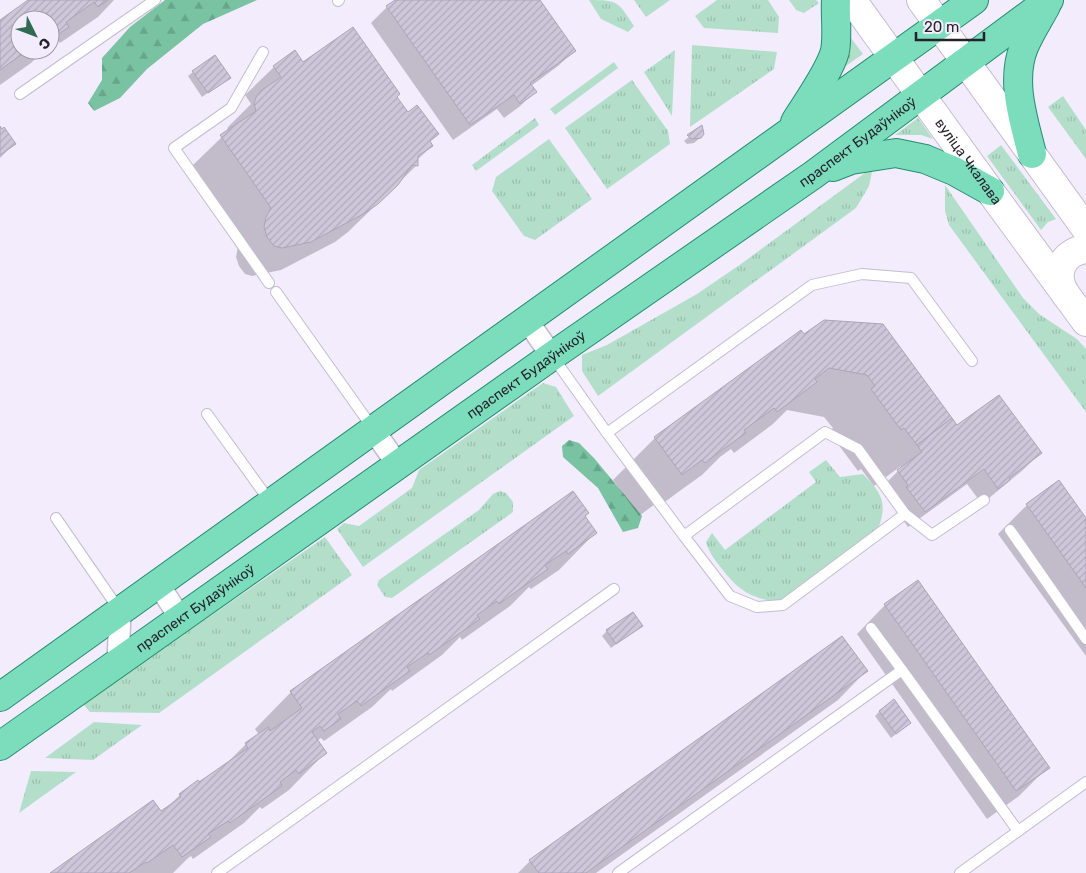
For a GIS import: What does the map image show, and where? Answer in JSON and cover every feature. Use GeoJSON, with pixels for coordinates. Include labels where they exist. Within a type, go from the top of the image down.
{"type":"FeatureCollection","features":[{"type":"Feature","properties":{"kind":"main road"},"geometry":{"type":"LineString","coordinates":[[788,134],[830,65],[837,28],[836,0]]}},
{"type":"Feature","properties":{"kind":"main road","name":"вуліца Чкалава"},"geometry":{"type":"LineString","coordinates":[[852,0],[1086,322]]}},
{"type":"Feature","properties":{"kind":"main road"},"geometry":{"type":"LineString","coordinates":[[921,0],[1086,229]]}},
{"type":"Feature","properties":{"kind":"main road"},"geometry":{"type":"LineString","coordinates":[[0,697],[528,322],[622,252],[974,0]]}},
{"type":"Feature","properties":{"kind":"main road"},"geometry":{"type":"LineString","coordinates":[[1032,154],[1023,114],[1018,77],[1024,49],[1048,0]]}},
{"type":"Feature","properties":{"kind":"main road","name":"праспект Будаўнікоў"},"geometry":{"type":"LineString","coordinates":[[0,746],[813,174],[1048,0]]}},
{"type":"Feature","properties":{"kind":"main road"},"geometry":{"type":"LineString","coordinates":[[813,174],[851,160],[896,153],[925,159],[954,171],[990,191]]}},
{"type":"Feature","properties":{"kind":"main road"},"geometry":{"type":"LineString","coordinates":[[1066,295],[1060,286],[1060,268],[1065,259],[1072,253],[1086,250]]}},
{"type":"Feature","properties":{"kind":"street"},"geometry":{"type":"LineString","coordinates":[[528,322],[552,356]]}},
{"type":"Feature","properties":{"kind":"street"},"geometry":{"type":"LineString","coordinates":[[374,431],[398,465]]}},
{"type":"Feature","properties":{"kind":"street"},"geometry":{"type":"LineString","coordinates":[[158,584],[181,618]]}},
{"type":"Feature","properties":{"kind":"street"},"geometry":{"type":"LineString","coordinates":[[118,664],[120,612]]}},
{"type":"Feature","properties":{"kind":"lane"},"geometry":{"type":"LineString","coordinates":[[20,94],[155,0]]}},
{"type":"Feature","properties":{"kind":"lane"},"geometry":{"type":"LineString","coordinates":[[263,52],[231,108],[174,148],[269,283]]}},
{"type":"Feature","properties":{"kind":"lane"},"geometry":{"type":"LineString","coordinates":[[606,433],[812,285],[862,274],[911,278],[972,361]]}},
{"type":"Feature","properties":{"kind":"lane"},"geometry":{"type":"LineString","coordinates":[[276,292],[374,431]]}},
{"type":"Feature","properties":{"kind":"lane"},"geometry":{"type":"LineString","coordinates":[[552,356],[606,433],[730,596],[757,607],[783,605],[905,514]]}},
{"type":"Feature","properties":{"kind":"lane"},"geometry":{"type":"LineString","coordinates":[[207,414],[272,504]]}},
{"type":"Feature","properties":{"kind":"lane"},"geometry":{"type":"LineString","coordinates":[[684,536],[825,432],[858,449],[905,514],[932,535],[984,500]]}},
{"type":"Feature","properties":{"kind":"lane"},"geometry":{"type":"LineString","coordinates":[[56,518],[120,612]]}},
{"type":"Feature","properties":{"kind":"lane"},"geometry":{"type":"LineString","coordinates":[[1010,530],[1086,639]]}},
{"type":"Feature","properties":{"kind":"lane"},"geometry":{"type":"LineString","coordinates":[[217,873],[614,589]]}},
{"type":"Feature","properties":{"kind":"lane"},"geometry":{"type":"LineString","coordinates":[[871,628],[1018,831]]}},
{"type":"Feature","properties":{"kind":"lane"},"geometry":{"type":"LineString","coordinates":[[618,873],[902,670]]}},
{"type":"Feature","properties":{"kind":"lane"},"geometry":{"type":"LineString","coordinates":[[960,873],[1086,782]]}},
{"type":"Feature","properties":{"kind":"green space"},"geometry":{"type":"Polygon","coordinates":[[[165,0],[257,0],[203,24],[147,69],[120,98],[94,111],[88,103],[102,80],[102,58],[130,27],[165,0]]]}},
{"type":"Feature","properties":{"kind":"green space"},"geometry":{"type":"Polygon","coordinates":[[[589,0],[617,4],[634,26],[628,32],[601,19],[589,0]]]}},
{"type":"Feature","properties":{"kind":"green space"},"geometry":{"type":"Polygon","coordinates":[[[634,0],[670,0],[646,17],[634,0]]]}},
{"type":"Feature","properties":{"kind":"green space"},"geometry":{"type":"Polygon","coordinates":[[[717,0],[768,0],[779,17],[778,33],[704,28],[695,16],[717,0]]]}},
{"type":"Feature","properties":{"kind":"green space"},"geometry":{"type":"Polygon","coordinates":[[[789,0],[816,0],[819,3],[804,13],[796,10],[789,0]]]}},
{"type":"Feature","properties":{"kind":"green space"},"geometry":{"type":"Polygon","coordinates":[[[845,30],[863,54],[837,72],[845,30]]]}},
{"type":"Feature","properties":{"kind":"green space"},"geometry":{"type":"Polygon","coordinates":[[[692,45],[777,52],[774,69],[690,127],[692,45]]]}},
{"type":"Feature","properties":{"kind":"green space"},"geometry":{"type":"Polygon","coordinates":[[[675,50],[672,116],[644,72],[675,50]]]}},
{"type":"Feature","properties":{"kind":"green space"},"geometry":{"type":"Polygon","coordinates":[[[614,62],[618,68],[555,115],[550,109],[614,62]]]}},
{"type":"Feature","properties":{"kind":"green space"},"geometry":{"type":"Polygon","coordinates":[[[632,80],[668,131],[670,144],[607,189],[565,128],[632,80]]]}},
{"type":"Feature","properties":{"kind":"green space"},"geometry":{"type":"Polygon","coordinates":[[[1063,96],[1086,130],[1086,159],[1048,107],[1063,96]]]}},
{"type":"Feature","properties":{"kind":"green space"},"geometry":{"type":"Polygon","coordinates":[[[535,118],[539,125],[476,171],[472,165],[535,118]]]}},
{"type":"Feature","properties":{"kind":"green space"},"geometry":{"type":"Polygon","coordinates":[[[918,118],[933,139],[921,135],[895,135],[918,118]]]}},
{"type":"Feature","properties":{"kind":"green space"},"geometry":{"type":"Polygon","coordinates":[[[549,139],[592,199],[535,240],[524,236],[492,191],[496,177],[549,139]]]}},
{"type":"Feature","properties":{"kind":"green space"},"geometry":{"type":"Polygon","coordinates":[[[1001,145],[1056,219],[1048,222],[1041,230],[987,156],[1001,145]]]}},
{"type":"Feature","properties":{"kind":"green space"},"geometry":{"type":"Polygon","coordinates":[[[873,167],[869,186],[856,208],[598,396],[582,371],[582,355],[607,345],[697,294],[873,167]]]}},
{"type":"Feature","properties":{"kind":"green space"},"geometry":{"type":"Polygon","coordinates":[[[945,185],[1023,298],[1039,314],[1077,339],[1086,349],[1086,412],[949,225],[945,211],[945,185]]]}},
{"type":"Feature","properties":{"kind":"green space"},"geometry":{"type":"Polygon","coordinates":[[[543,383],[556,387],[574,416],[363,567],[337,529],[344,523],[359,526],[412,488],[419,470],[543,383]]]}},
{"type":"Feature","properties":{"kind":"green space"},"geometry":{"type":"Polygon","coordinates":[[[569,440],[579,443],[594,458],[642,516],[638,528],[623,532],[598,488],[563,457],[562,446],[569,440]]]}},
{"type":"Feature","properties":{"kind":"green space"},"geometry":{"type":"Polygon","coordinates":[[[826,460],[840,477],[863,474],[875,487],[883,505],[878,529],[778,602],[753,596],[734,583],[715,559],[706,542],[712,533],[725,550],[816,482],[809,472],[826,460]]]}},
{"type":"Feature","properties":{"kind":"green space"},"geometry":{"type":"Polygon","coordinates":[[[500,491],[506,493],[513,502],[513,512],[392,598],[385,597],[377,585],[379,580],[479,510],[493,494],[500,491]]]}},
{"type":"Feature","properties":{"kind":"green space"},"geometry":{"type":"Polygon","coordinates":[[[325,537],[352,575],[159,713],[90,712],[83,704],[325,537]]]}},
{"type":"Feature","properties":{"kind":"green space"},"geometry":{"type":"Polygon","coordinates":[[[94,722],[142,725],[93,760],[45,758],[94,722]]]}},
{"type":"Feature","properties":{"kind":"green space"},"geometry":{"type":"Polygon","coordinates":[[[31,771],[76,772],[19,813],[31,771]]]}},
{"type":"Feature","properties":{"kind":"building"},"geometry":{"type":"Polygon","coordinates":[[[28,0],[108,0],[98,7],[94,2],[66,22],[69,27],[60,33],[60,10],[14,10],[28,0]]]}},
{"type":"Feature","properties":{"kind":"building"},"geometry":{"type":"Polygon","coordinates":[[[395,0],[540,0],[576,51],[530,83],[537,92],[520,104],[514,95],[470,125],[386,6],[395,0]]]}},
{"type":"Feature","properties":{"kind":"building"},"geometry":{"type":"Polygon","coordinates":[[[10,13],[10,60],[14,60],[0,70],[0,20],[10,13]]]}},
{"type":"Feature","properties":{"kind":"building"},"geometry":{"type":"Polygon","coordinates":[[[353,27],[400,94],[397,97],[408,112],[417,105],[439,134],[430,141],[433,146],[418,156],[418,166],[412,165],[398,185],[378,204],[365,213],[311,242],[282,248],[274,246],[267,237],[264,227],[266,217],[271,208],[220,135],[256,111],[254,104],[256,97],[262,90],[281,77],[273,66],[295,50],[303,62],[353,27]]]}},
{"type":"Feature","properties":{"kind":"building"},"geometry":{"type":"Polygon","coordinates":[[[215,55],[231,78],[208,93],[192,71],[215,55]]]}},
{"type":"Feature","properties":{"kind":"building"},"geometry":{"type":"Polygon","coordinates":[[[702,125],[704,134],[701,138],[692,139],[687,135],[702,125]]]}},
{"type":"Feature","properties":{"kind":"building"},"geometry":{"type":"Polygon","coordinates":[[[0,126],[2,129],[4,127],[16,144],[0,155],[0,126]]]}},
{"type":"Feature","properties":{"kind":"building"},"geometry":{"type":"Polygon","coordinates":[[[824,320],[883,324],[952,418],[917,445],[904,428],[901,430],[871,389],[875,386],[867,375],[829,368],[815,379],[817,382],[777,412],[774,408],[744,430],[746,433],[705,463],[702,460],[682,475],[654,437],[801,330],[804,334],[824,320]]]}},
{"type":"Feature","properties":{"kind":"building"},"geometry":{"type":"Polygon","coordinates":[[[999,395],[1042,453],[1009,478],[1010,480],[998,489],[984,469],[925,512],[906,487],[908,485],[897,470],[922,452],[917,445],[952,418],[957,425],[999,395]]]}},
{"type":"Feature","properties":{"kind":"building"},"geometry":{"type":"Polygon","coordinates":[[[1059,480],[1086,518],[1086,588],[1026,504],[1059,480]]]}},
{"type":"Feature","properties":{"kind":"building"},"geometry":{"type":"Polygon","coordinates":[[[573,491],[589,513],[585,516],[597,533],[568,554],[566,551],[545,565],[548,569],[499,604],[497,601],[477,615],[480,619],[429,655],[428,653],[407,667],[410,671],[361,706],[357,701],[338,714],[341,719],[324,731],[320,726],[312,732],[327,753],[299,774],[296,770],[280,782],[282,786],[230,823],[228,821],[208,834],[211,837],[182,857],[173,845],[129,873],[50,873],[153,800],[161,811],[181,797],[179,794],[198,780],[199,782],[248,748],[245,743],[268,727],[270,731],[302,708],[290,691],[573,491]]]}},
{"type":"Feature","properties":{"kind":"building"},"geometry":{"type":"Polygon","coordinates":[[[918,580],[1050,768],[1016,791],[884,604],[918,580]]]}},
{"type":"Feature","properties":{"kind":"building"},"geometry":{"type":"Polygon","coordinates":[[[633,612],[643,626],[616,644],[606,630],[633,612]]]}},
{"type":"Feature","properties":{"kind":"building"},"geometry":{"type":"Polygon","coordinates":[[[842,636],[868,671],[586,873],[539,873],[529,860],[842,636]]]}},
{"type":"Feature","properties":{"kind":"building"},"geometry":{"type":"Polygon","coordinates":[[[894,699],[911,723],[896,734],[879,711],[894,699]]]}}]}
